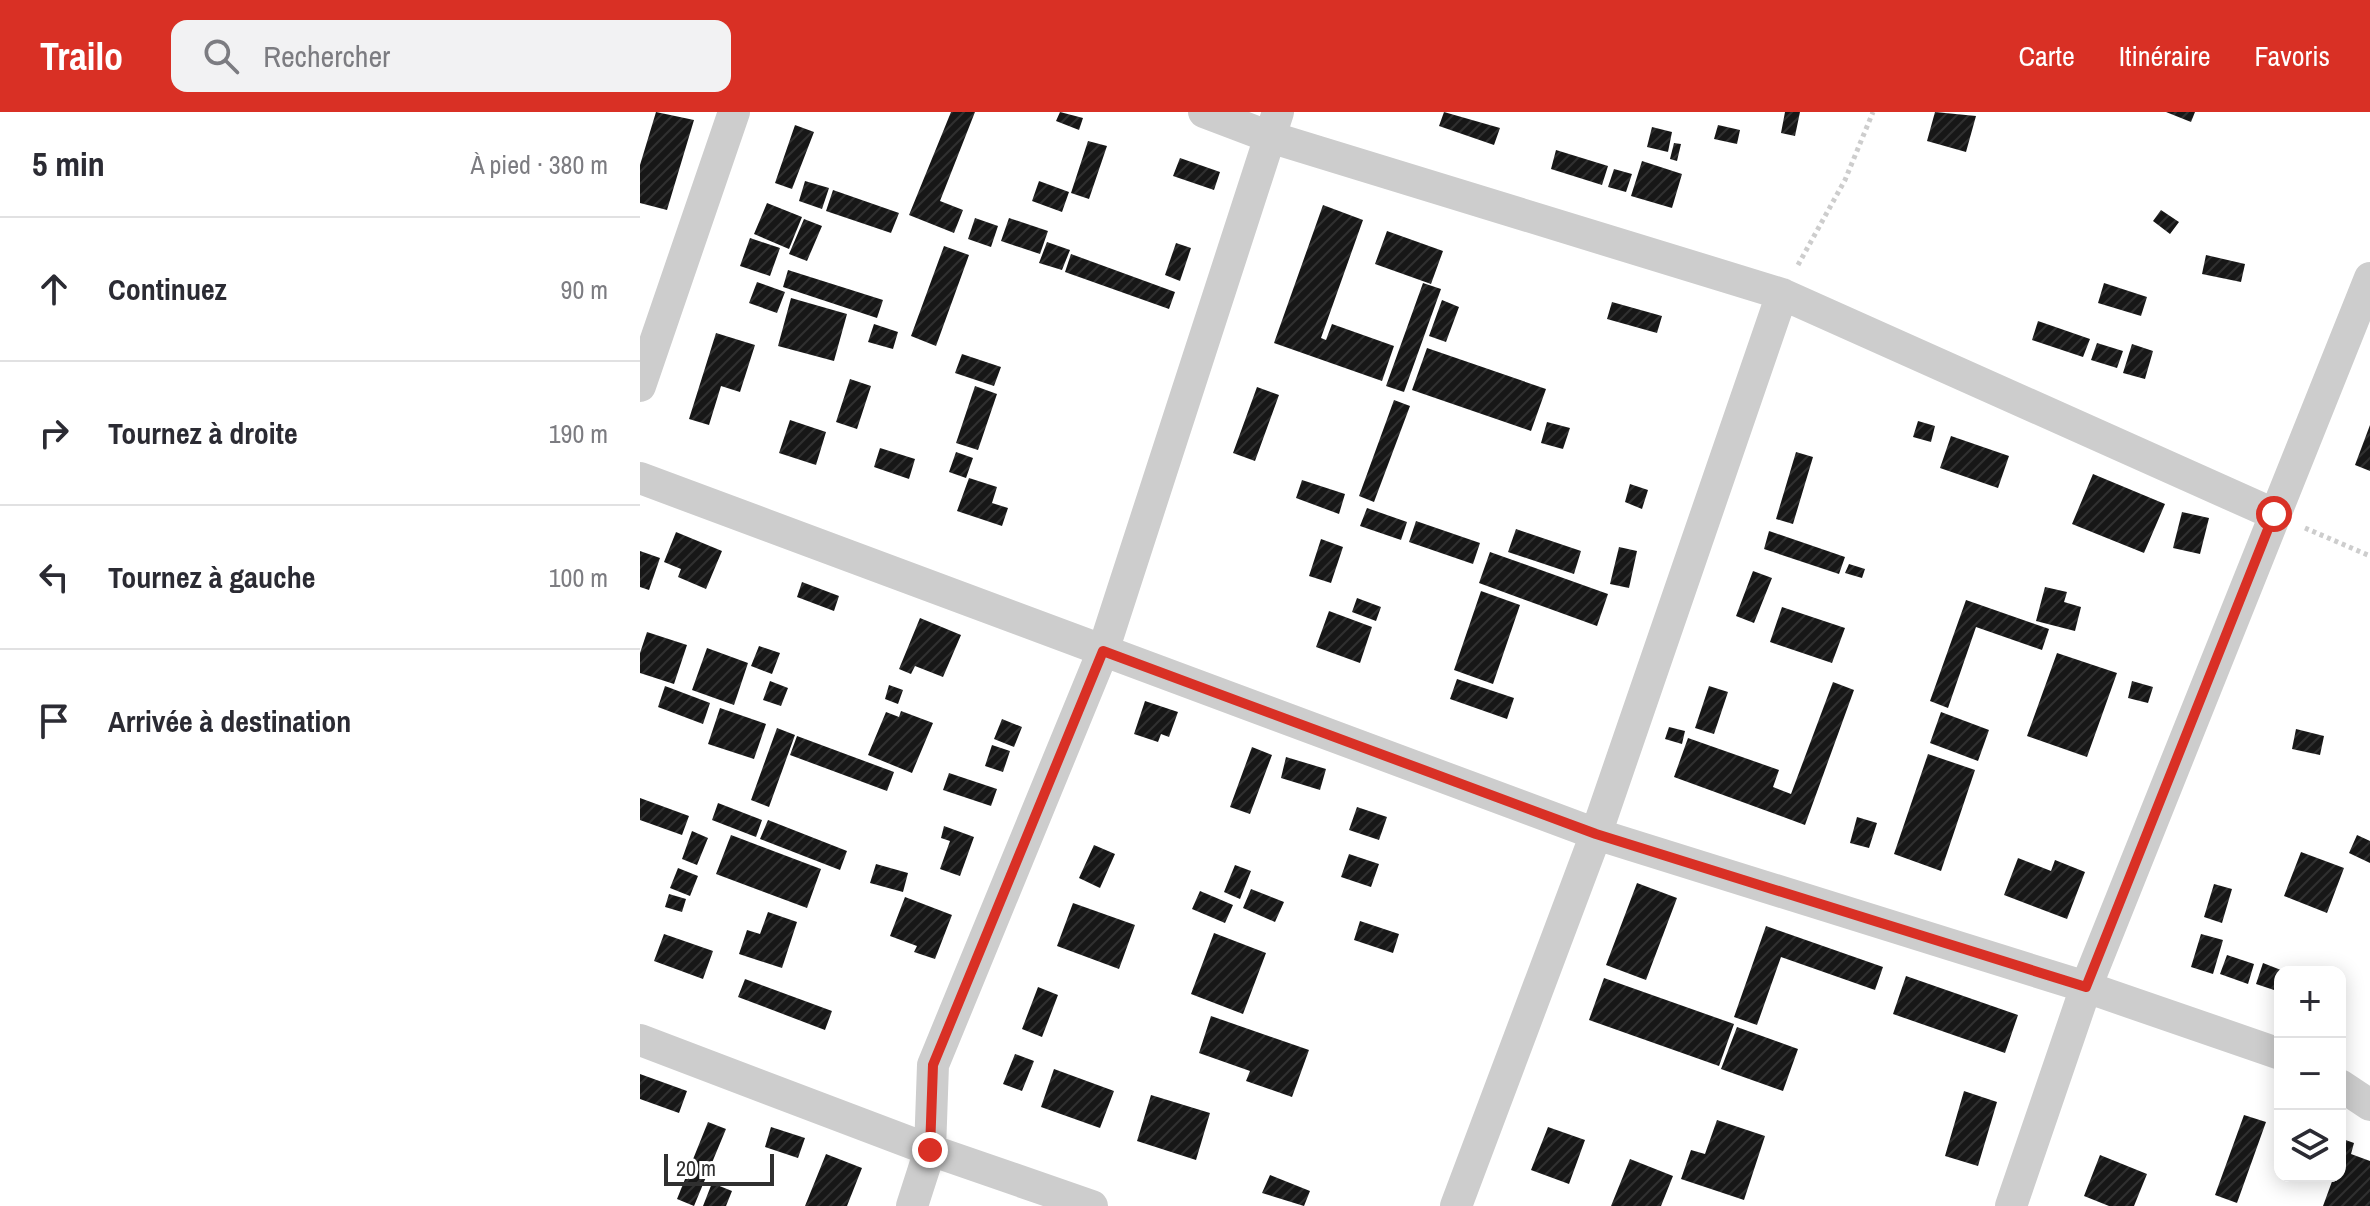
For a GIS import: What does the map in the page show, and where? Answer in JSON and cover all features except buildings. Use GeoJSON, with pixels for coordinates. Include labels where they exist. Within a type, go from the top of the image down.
{"type":"FeatureCollection","features":[{"type":"Feature","properties":{"kind":"street"},"geometry":{"type":"LineString","coordinates":[[640,386],[734,112]]}},
{"type":"Feature","properties":{"kind":"street"},"geometry":{"type":"LineString","coordinates":[[1204,112],[1274,124],[1782,294],[2274,514]]}},
{"type":"Feature","properties":{"kind":"street"},"geometry":{"type":"LineString","coordinates":[[912,1206],[930,1150],[933,1065],[1103,651],[1274,124]]}},
{"type":"Feature","properties":{"kind":"street"},"geometry":{"type":"LineString","coordinates":[[2011,1206],[2086,987],[2370,278]]}},
{"type":"Feature","properties":{"kind":"street"},"geometry":{"type":"LineString","coordinates":[[1456,1206],[1596,834],[1782,294]]}},
{"type":"Feature","properties":{"kind":"street"},"geometry":{"type":"LineString","coordinates":[[640,478],[1596,834],[2086,987],[2274,1052]]}},
{"type":"Feature","properties":{"kind":"street"},"geometry":{"type":"LineString","coordinates":[[640,1040],[930,1150],[1092,1206]]}},
{"type":"Feature","properties":{"kind":"street"},"geometry":{"type":"LineString","coordinates":[[2346,1089],[2370,1105]]}},
{"type":"Feature","properties":{"kind":"path"},"geometry":{"type":"LineString","coordinates":[[1782,294],[1845,180],[1873,112]]}},
{"type":"Feature","properties":{"kind":"path"},"geometry":{"type":"LineString","coordinates":[[2274,514],[2370,556]]}},
{"type":"Feature","properties":{"kind":"route"},"geometry":{"type":"LineString","coordinates":[[930,1150],[933,1065],[1103,651],[1596,834],[2086,987],[2274,514]]}}]}
